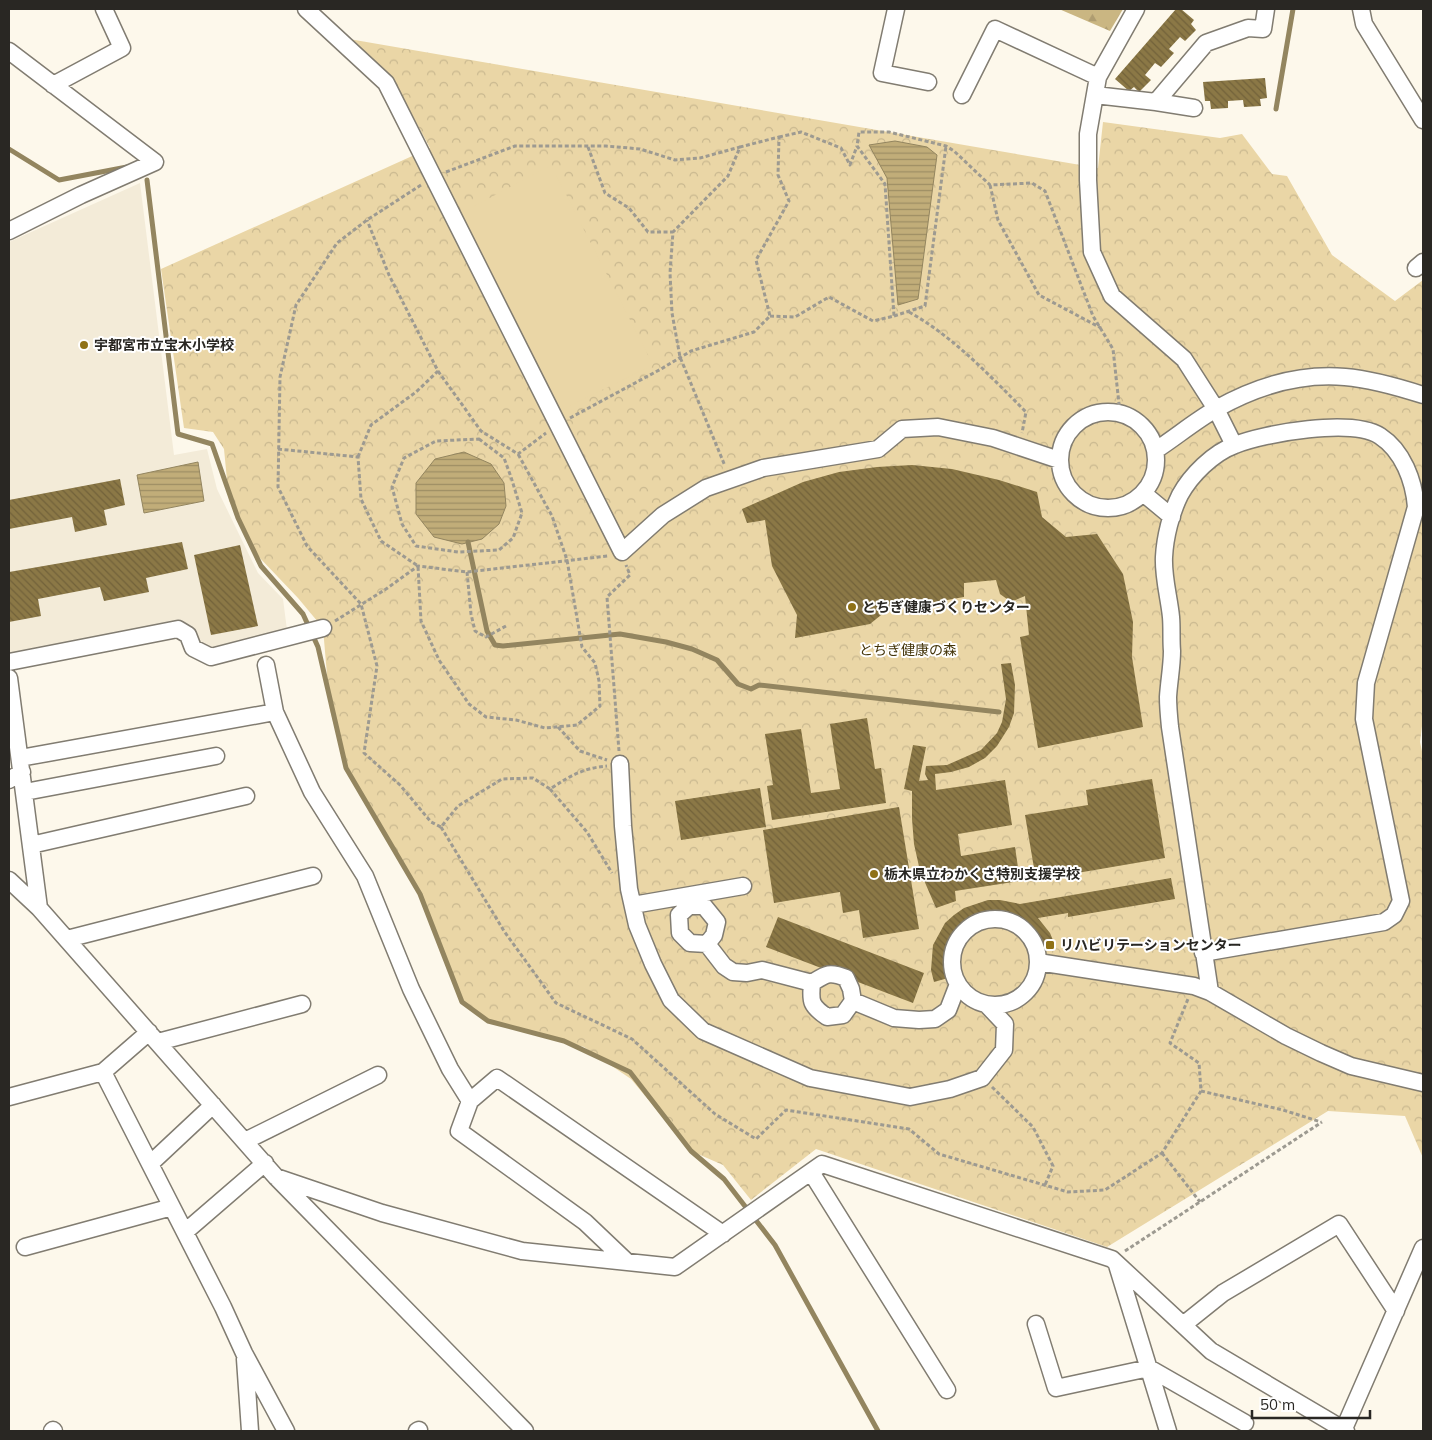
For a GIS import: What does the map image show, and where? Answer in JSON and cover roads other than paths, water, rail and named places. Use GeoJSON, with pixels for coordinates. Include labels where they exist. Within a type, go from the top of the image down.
{"type":"FeatureCollection","features":[{"type":"Feature","properties":{"kind":"street"},"geometry":{"type":"LineString","coordinates":[[53,85],[122,48],[104,9]]}},
{"type":"Feature","properties":{"kind":"street"},"geometry":{"type":"LineString","coordinates":[[306,9],[386,83],[558,424],[616,554],[663,515],[706,488],[763,468],[878,449],[902,429],[938,427],[993,438],[1059,460]]}},
{"type":"Feature","properties":{"kind":"street"},"geometry":{"type":"LineString","coordinates":[[896,9],[882,73],[928,82]]}},
{"type":"Feature","properties":{"kind":"street"},"geometry":{"type":"LineString","coordinates":[[1136,9],[1098,77],[1088,134],[1088,180],[1092,252],[1112,296],[1184,359],[1216,409],[1234,445]]}},
{"type":"Feature","properties":{"kind":"street"},"geometry":{"type":"LineString","coordinates":[[1156,102],[1206,43],[1248,28],[1263,29],[1266,9]]}},
{"type":"Feature","properties":{"kind":"street"},"geometry":{"type":"LineString","coordinates":[[1361,9],[1364,24],[1423,120]]}},
{"type":"Feature","properties":{"kind":"street"},"geometry":{"type":"LineString","coordinates":[[962,95],[995,29],[1098,77]]}},
{"type":"Feature","properties":{"kind":"street"},"geometry":{"type":"LineString","coordinates":[[9,51],[155,162],[9,231]]}},
{"type":"Feature","properties":{"kind":"street"},"geometry":{"type":"LineString","coordinates":[[1095,95],[1194,108]]}},
{"type":"Feature","properties":{"kind":"street"},"geometry":{"type":"LineString","coordinates":[[1156,450],[1216,409],[1278,383],[1313,377],[1344,377],[1389,385],[1423,395]]}},
{"type":"Feature","properties":{"kind":"street"},"geometry":{"type":"LineString","coordinates":[[1101,412],[1120,413],[1129,416],[1144,426],[1156,450],[1156,470],[1149,486],[1130,503],[1115,508],[1103,508],[1084,502],[1070,490],[1064,481],[1059,460],[1063,440],[1068,433],[1078,422],[1091,414],[1101,412]]}},
{"type":"Feature","properties":{"kind":"street"},"geometry":{"type":"LineString","coordinates":[[1203,953],[1384,922],[1394,915],[1401,901],[1364,719],[1366,683],[1416,507],[1414,490],[1408,470],[1394,449],[1380,436],[1364,430],[1347,427],[1327,428],[1266,437],[1234,445],[1213,458],[1194,476],[1181,495],[1167,535],[1164,558],[1172,654],[1168,698],[1170,727],[1203,953],[1210,992]]}},
{"type":"Feature","properties":{"kind":"street"},"geometry":{"type":"LineString","coordinates":[[1143,493],[1172,517]]}},
{"type":"Feature","properties":{"kind":"street"},"geometry":{"type":"LineString","coordinates":[[9,662],[178,629],[188,635],[193,648],[211,658],[322,628]]}},
{"type":"Feature","properties":{"kind":"street"},"geometry":{"type":"LineString","coordinates":[[266,665],[275,712],[312,792],[366,876],[411,989],[450,1069],[470,1101]]}},
{"type":"Feature","properties":{"kind":"street"},"geometry":{"type":"LineString","coordinates":[[9,678],[17,770],[25,792],[40,908]]}},
{"type":"Feature","properties":{"kind":"street"},"geometry":{"type":"LineString","coordinates":[[17,770],[275,712]]}},
{"type":"Feature","properties":{"kind":"street"},"geometry":{"type":"LineString","coordinates":[[25,792],[216,756]]}},
{"type":"Feature","properties":{"kind":"street"},"geometry":{"type":"LineString","coordinates":[[620,764],[629,889],[637,925],[652,964],[671,1000],[703,1031],[810,1078],[910,1097],[950,1089],[982,1078],[1004,1050],[1005,1024],[987,1005]]}},
{"type":"Feature","properties":{"kind":"street"},"geometry":{"type":"LineString","coordinates":[[32,845],[246,796]]}},
{"type":"Feature","properties":{"kind":"street"},"geometry":{"type":"LineString","coordinates":[[67,939],[312,876]]}},
{"type":"Feature","properties":{"kind":"street"},"geometry":{"type":"LineString","coordinates":[[9,880],[40,908],[276,1177],[525,1431]]}},
{"type":"Feature","properties":{"kind":"street"},"geometry":{"type":"LineString","coordinates":[[633,905],[743,886]]}},
{"type":"Feature","properties":{"kind":"street"},"geometry":{"type":"LineString","coordinates":[[994,919],[1010,922],[1024,930],[1035,946],[1038,962],[1035,979],[1030,987],[1020,997],[1006,1004],[987,1005],[976,1001],[966,994],[958,984],[952,969],[954,950],[962,935],[970,927],[983,921],[994,919]]}},
{"type":"Feature","properties":{"kind":"street"},"geometry":{"type":"LineString","coordinates":[[707,944],[724,966],[733,972],[746,973],[762,970],[812,983],[825,975],[834,973],[846,978],[851,989],[852,1001],[843,1015],[827,1017],[816,1010],[810,999],[812,983]]}},
{"type":"Feature","properties":{"kind":"street"},"geometry":{"type":"LineString","coordinates":[[1038,962],[1194,986],[1210,992],[1286,1036],[1351,1066],[1423,1083]]}},
{"type":"Feature","properties":{"kind":"street"},"geometry":{"type":"LineString","coordinates":[[852,1001],[894,1018],[919,1020],[936,1018],[948,1010],[958,984]]}},
{"type":"Feature","properties":{"kind":"street"},"geometry":{"type":"LineString","coordinates":[[9,1097],[103,1072],[153,1037],[302,1004]]}},
{"type":"Feature","properties":{"kind":"street"},"geometry":{"type":"LineString","coordinates":[[103,1072],[223,1307],[244,1353],[286,1431]]}},
{"type":"Feature","properties":{"kind":"street"},"geometry":{"type":"LineString","coordinates":[[245,1141],[378,1075]]}},
{"type":"Feature","properties":{"kind":"street"},"geometry":{"type":"LineString","coordinates":[[626,1261],[585,1222],[458,1131],[470,1101],[498,1078],[723,1234]]}},
{"type":"Feature","properties":{"kind":"street"},"geometry":{"type":"LineString","coordinates":[[150,1164],[213,1105]]}},
{"type":"Feature","properties":{"kind":"street"},"geometry":{"type":"LineString","coordinates":[[185,1232],[265,1163]]}},
{"type":"Feature","properties":{"kind":"street"},"geometry":{"type":"LineString","coordinates":[[276,1177],[382,1213],[522,1251],[675,1267],[822,1164],[1115,1262],[1211,1351],[1345,1431],[1423,1248]]}},
{"type":"Feature","properties":{"kind":"street"},"geometry":{"type":"LineString","coordinates":[[811,1172],[947,1390]]}},
{"type":"Feature","properties":{"kind":"street"},"geometry":{"type":"LineString","coordinates":[[25,1247],[172,1207]]}},
{"type":"Feature","properties":{"kind":"street"},"geometry":{"type":"LineString","coordinates":[[1183,1326],[1223,1293],[1339,1224],[1396,1311]]}},
{"type":"Feature","properties":{"kind":"street"},"geometry":{"type":"LineString","coordinates":[[1115,1262],[1168,1431]]}},
{"type":"Feature","properties":{"kind":"street"},"geometry":{"type":"LineString","coordinates":[[1036,1324],[1056,1388],[1149,1368],[1245,1423]]}},
{"type":"Feature","properties":{"kind":"street"},"geometry":{"type":"LineString","coordinates":[[244,1353],[250,1431]]}},
{"type":"Feature","properties":{"kind":"waterway"},"geometry":{"type":"LineString","coordinates":[[1276,109],[1293,9]]}},
{"type":"Feature","properties":{"kind":"waterway"},"geometry":{"type":"LineString","coordinates":[[9,149],[59,180],[127,167]]}},
{"type":"Feature","properties":{"kind":"waterway"},"geometry":{"type":"LineString","coordinates":[[147,180],[178,434],[212,444],[238,518],[261,566],[303,614],[318,647],[346,768],[420,894],[462,1002],[488,1021],[564,1041],[630,1072],[691,1151],[724,1179],[775,1245],[878,1431]]}},
{"type":"Feature","properties":{"kind":"waterway"},"geometry":{"type":"LineString","coordinates":[[468,542],[487,631],[495,645],[503,646],[620,634],[666,642],[692,649],[717,660],[738,684],[751,689],[759,685],[999,712]]}},
{"type":"Feature","properties":{"kind":"place","name":"宇都宮市立宝木小学校"},"geometry":{"type":"Point","coordinates":[84,345]}},
{"type":"Feature","properties":{"kind":"place","name":"とちぎ健康づくりセンター"},"geometry":{"type":"Point","coordinates":[852,607]}},
{"type":"Feature","properties":{"kind":"place","name":"栃木県立わかくさ特別支援学校"},"geometry":{"type":"Point","coordinates":[874,874]}},
{"type":"Feature","properties":{"kind":"place","name":"リハビリテーションセンター"},"geometry":{"type":"Point","coordinates":[1050,945]}},
{"type":"Feature","properties":{"kind":"park label","name":"とちぎ健康の森"},"geometry":{"type":"Point","coordinates":[908,650]}}]}
